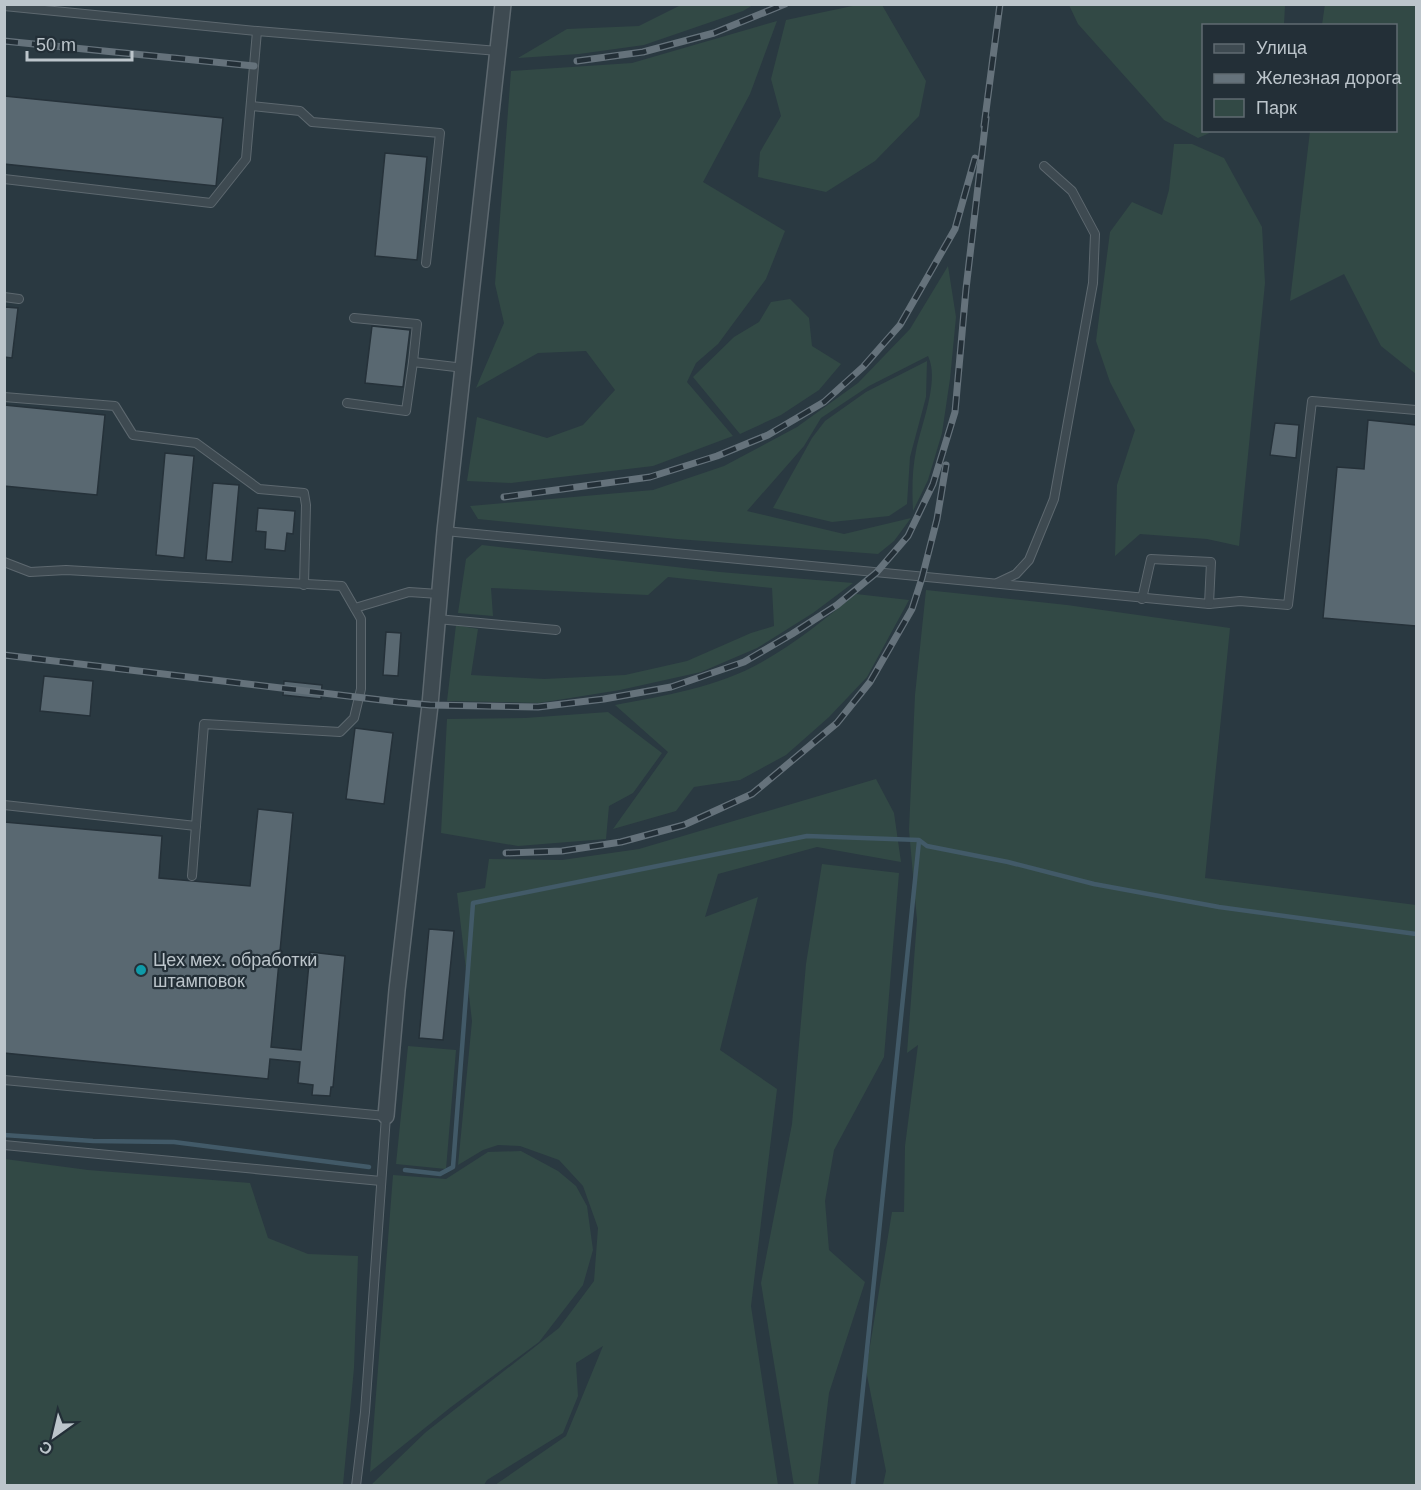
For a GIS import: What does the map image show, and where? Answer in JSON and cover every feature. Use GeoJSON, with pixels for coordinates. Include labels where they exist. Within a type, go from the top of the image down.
{"type":"FeatureCollection","features":[{"type":"Feature","properties":{"kind":"street"},"geometry":{"type":"LineString","coordinates":[[386,1116],[397,990],[430,705],[445,531],[503,4]]}},
{"type":"Feature","properties":{"kind":"lane"},"geometry":{"type":"LineString","coordinates":[[4,6],[258,31],[498,51]]}},
{"type":"Feature","properties":{"kind":"lane"},"geometry":{"type":"LineString","coordinates":[[4,179],[211,203],[246,159],[258,31]]}},
{"type":"Feature","properties":{"kind":"lane"},"geometry":{"type":"LineString","coordinates":[[251,106],[300,111],[312,122],[440,133],[426,263]]}},
{"type":"Feature","properties":{"kind":"lane"},"geometry":{"type":"LineString","coordinates":[[995,584],[1016,574],[1029,560],[1054,500],[1093,283],[1095,234],[1072,191],[1044,166]]}},
{"type":"Feature","properties":{"kind":"lane"},"geometry":{"type":"LineString","coordinates":[[4,297],[19,298]]}},
{"type":"Feature","properties":{"kind":"lane"},"geometry":{"type":"LineString","coordinates":[[347,403],[406,411],[417,324],[354,318]]}},
{"type":"Feature","properties":{"kind":"lane"},"geometry":{"type":"LineString","coordinates":[[413,362],[464,368]]}},
{"type":"Feature","properties":{"kind":"lane"},"geometry":{"type":"LineString","coordinates":[[4,397],[115,406],[133,435],[196,443],[259,489],[304,493],[306,505],[304,585]]}},
{"type":"Feature","properties":{"kind":"lane"},"geometry":{"type":"LineString","coordinates":[[445,531],[1142,599],[1209,604],[1240,601],[1288,605],[1312,401],[1416,410]]}},
{"type":"Feature","properties":{"kind":"lane"},"geometry":{"type":"LineString","coordinates":[[1142,599],[1151,560],[1211,562],[1209,604]]}},
{"type":"Feature","properties":{"kind":"lane"},"geometry":{"type":"LineString","coordinates":[[4,562],[30,572],[66,570],[342,586],[361,619],[362,688],[354,718],[340,732],[204,724],[192,876]]}},
{"type":"Feature","properties":{"kind":"lane"},"geometry":{"type":"LineString","coordinates":[[355,608],[409,592],[439,594]]}},
{"type":"Feature","properties":{"kind":"lane"},"geometry":{"type":"LineString","coordinates":[[437,619],[556,630]]}},
{"type":"Feature","properties":{"kind":"lane"},"geometry":{"type":"LineString","coordinates":[[4,805],[196,826]]}},
{"type":"Feature","properties":{"kind":"lane"},"geometry":{"type":"LineString","coordinates":[[4,1080],[386,1116],[365,1412],[356,1485]]}},
{"type":"Feature","properties":{"kind":"lane"},"geometry":{"type":"LineString","coordinates":[[4,1145],[381,1181]]}},
{"type":"Feature","properties":{"kind":"green space"},"geometry":{"type":"Polygon","coordinates":[[[1325,4],[1416,5],[1416,374],[1381,346],[1344,274],[1290,301],[1310,132],[1397,132],[1397,24],[1322,24],[1325,4]]]}},
{"type":"Feature","properties":{"kind":"green space"},"geometry":{"type":"Polygon","coordinates":[[[681,5],[753,5],[743,11],[644,45],[579,54],[518,58],[567,29],[639,26],[681,5]]]}},
{"type":"Feature","properties":{"kind":"green space"},"geometry":{"type":"Polygon","coordinates":[[[857,5],[882,5],[926,81],[919,116],[875,161],[826,192],[758,177],[760,152],[781,116],[771,79],[786,20],[857,5]]]}},
{"type":"Feature","properties":{"kind":"green space"},"geometry":{"type":"Polygon","coordinates":[[[1069,5],[1285,5],[1284,24],[1202,24],[1202,132],[1212,132],[1198,138],[1164,120],[1078,24],[1069,5]]]}},
{"type":"Feature","properties":{"kind":"green space"},"geometry":{"type":"Polygon","coordinates":[[[777,21],[750,94],[703,182],[785,231],[766,279],[718,344],[696,363],[687,382],[733,436],[653,466],[511,483],[467,481],[477,417],[547,438],[583,425],[615,390],[586,351],[538,353],[476,388],[504,323],[495,284],[511,71],[632,63],[777,21]]]}},
{"type":"Feature","properties":{"kind":"green space"},"geometry":{"type":"Polygon","coordinates":[[[1174,144],[1192,144],[1224,158],[1262,227],[1265,283],[1239,546],[1207,539],[1140,534],[1115,556],[1117,485],[1135,430],[1110,382],[1096,341],[1110,232],[1132,202],[1162,215],[1169,190],[1174,144]]]}},
{"type":"Feature","properties":{"kind":"green space"},"geometry":{"type":"Polygon","coordinates":[[[948,266],[956,317],[950,379],[942,433],[928,480],[913,511],[915,458],[931,390],[932,377],[928,356],[869,386],[821,418],[804,446],[747,511],[844,534],[911,518],[894,541],[878,554],[677,539],[478,519],[470,506],[653,490],[724,466],[797,427],[858,383],[910,329],[948,266]]]}},
{"type":"Feature","properties":{"kind":"green space"},"geometry":{"type":"Polygon","coordinates":[[[790,299],[809,318],[812,346],[841,364],[819,390],[781,415],[740,434],[693,377],[734,337],[759,322],[771,302],[790,299]]]}},
{"type":"Feature","properties":{"kind":"green space"},"geometry":{"type":"Polygon","coordinates":[[[927,361],[926,397],[910,457],[907,504],[889,516],[832,522],[773,508],[812,438],[825,421],[866,392],[927,361]]]}},
{"type":"Feature","properties":{"kind":"green space"},"geometry":{"type":"Polygon","coordinates":[[[482,545],[720,572],[853,583],[813,613],[757,648],[701,672],[620,690],[539,703],[447,701],[456,625],[478,629],[471,675],[544,679],[625,675],[687,661],[751,633],[774,626],[772,588],[668,577],[648,595],[491,588],[493,616],[458,613],[466,559],[482,545]]]}},
{"type":"Feature","properties":{"kind":"green space"},"geometry":{"type":"Polygon","coordinates":[[[926,590],[1067,605],[1230,628],[1205,878],[1416,905],[1416,1485],[883,1485],[886,1471],[866,1370],[892,1212],[904,1212],[905,1146],[918,1045],[907,1053],[917,920],[909,830],[915,695],[926,590]]]}},
{"type":"Feature","properties":{"kind":"green space"},"geometry":{"type":"Polygon","coordinates":[[[856,594],[909,600],[867,677],[829,717],[786,755],[740,780],[694,787],[676,811],[613,829],[668,752],[615,705],[690,690],[745,671],[787,647],[856,594]]]}},
{"type":"Feature","properties":{"kind":"green space"},"geometry":{"type":"Polygon","coordinates":[[[608,712],[662,753],[633,793],[609,806],[606,839],[518,846],[441,833],[447,719],[525,718],[608,712]]]}},
{"type":"Feature","properties":{"kind":"green space"},"geometry":{"type":"Polygon","coordinates":[[[876,779],[894,813],[901,862],[817,847],[718,874],[705,917],[758,897],[720,1050],[777,1089],[751,1306],[778,1485],[495,1485],[566,1436],[603,1346],[576,1363],[578,1396],[563,1433],[487,1480],[484,1485],[371,1485],[426,1432],[559,1328],[594,1281],[598,1228],[583,1186],[559,1160],[520,1146],[498,1145],[483,1150],[458,1165],[472,1021],[457,893],[485,888],[489,859],[562,860],[639,849],[876,779]]]}},
{"type":"Feature","properties":{"kind":"green space"},"geometry":{"type":"Polygon","coordinates":[[[822,864],[899,873],[884,1057],[834,1150],[825,1201],[829,1250],[865,1282],[829,1393],[818,1485],[794,1486],[761,1283],[792,1124],[806,964],[822,864]]]}},
{"type":"Feature","properties":{"kind":"green space"},"geometry":{"type":"Polygon","coordinates":[[[408,1046],[456,1050],[446,1169],[396,1164],[408,1046]]]}},
{"type":"Feature","properties":{"kind":"green space"},"geometry":{"type":"Polygon","coordinates":[[[521,1151],[558,1171],[576,1186],[587,1206],[593,1250],[583,1285],[539,1342],[451,1407],[370,1472],[393,1175],[446,1179],[488,1152],[521,1151]]]}},
{"type":"Feature","properties":{"kind":"green space"},"geometry":{"type":"Polygon","coordinates":[[[5,1159],[88,1170],[250,1183],[268,1238],[308,1254],[358,1256],[354,1368],[343,1485],[5,1485],[5,1159]]]}},
{"type":"Feature","properties":{"kind":"building"},"geometry":{"type":"Polygon","coordinates":[[[4,96],[223,118],[216,186],[4,164],[4,96]]]}},
{"type":"Feature","properties":{"kind":"building"},"geometry":{"type":"Polygon","coordinates":[[[385,153],[427,157],[417,260],[375,256],[385,153]]]}},
{"type":"Feature","properties":{"kind":"building"},"geometry":{"type":"Polygon","coordinates":[[[4,307],[18,308],[12,358],[4,357],[4,307]]]}},
{"type":"Feature","properties":{"kind":"building"},"geometry":{"type":"Polygon","coordinates":[[[372,326],[410,330],[403,387],[365,383],[372,326]]]}},
{"type":"Feature","properties":{"kind":"building"},"geometry":{"type":"Polygon","coordinates":[[[4,405],[105,415],[97,495],[4,486],[4,405]]]}},
{"type":"Feature","properties":{"kind":"building"},"geometry":{"type":"Polygon","coordinates":[[[1368,420],[1416,425],[1416,626],[1323,618],[1337,467],[1364,469],[1368,420]]]}},
{"type":"Feature","properties":{"kind":"building"},"geometry":{"type":"Polygon","coordinates":[[[1275,423],[1299,425],[1296,458],[1270,455],[1275,423]]]}},
{"type":"Feature","properties":{"kind":"building"},"geometry":{"type":"Polygon","coordinates":[[[165,453],[194,456],[184,558],[156,555],[165,453]]]}},
{"type":"Feature","properties":{"kind":"building"},"geometry":{"type":"Polygon","coordinates":[[[213,483],[239,485],[232,562],[206,560],[213,483]]]}},
{"type":"Feature","properties":{"kind":"building"},"geometry":{"type":"Polygon","coordinates":[[[258,508],[295,511],[293,534],[287,533],[285,551],[265,549],[266,532],[256,531],[258,508]]]}},
{"type":"Feature","properties":{"kind":"building"},"geometry":{"type":"Polygon","coordinates":[[[386,632],[401,633],[398,676],[383,675],[386,632]]]}},
{"type":"Feature","properties":{"kind":"building"},"geometry":{"type":"Polygon","coordinates":[[[44,676],[93,681],[90,716],[40,711],[44,676]]]}},
{"type":"Feature","properties":{"kind":"building"},"geometry":{"type":"Polygon","coordinates":[[[284,681],[322,685],[321,699],[283,695],[284,681]]]}},
{"type":"Feature","properties":{"kind":"building"},"geometry":{"type":"Polygon","coordinates":[[[355,728],[393,733],[384,804],[346,799],[355,728]]]}},
{"type":"Feature","properties":{"kind":"building","name":"Цех мех. обработки штамповок"},"geometry":{"type":"Polygon","coordinates":[[[258,809],[293,813],[271,1047],[301,1050],[310,952],[345,956],[333,1087],[331,1087],[330,1096],[312,1095],[313,1085],[298,1083],[300,1062],[270,1059],[268,1079],[4,1053],[4,822],[162,836],[159,878],[250,886],[258,809]]]}},
{"type":"Feature","properties":{"kind":"building"},"geometry":{"type":"Polygon","coordinates":[[[429,929],[454,931],[443,1040],[419,1038],[429,929]]]}},
{"type":"Feature","properties":{"kind":"waterway"},"geometry":{"type":"LineString","coordinates":[[405,1170],[440,1174],[453,1167],[473,903],[807,836],[919,840],[927,846],[1008,862],[1094,884],[1219,907],[1416,934]]}},
{"type":"Feature","properties":{"kind":"waterway"},"geometry":{"type":"LineString","coordinates":[[853,1486],[919,841]]}},
{"type":"Feature","properties":{"kind":"waterway"},"geometry":{"type":"LineString","coordinates":[[4,1135],[93,1141],[174,1142],[369,1167]]}},
{"type":"Feature","properties":{"kind":"railway"},"geometry":{"type":"LineString","coordinates":[[577,61],[643,52],[714,33],[785,4]]}},
{"type":"Feature","properties":{"kind":"railway"},"geometry":{"type":"LineString","coordinates":[[984,126],[1000,4]]}},
{"type":"Feature","properties":{"kind":"railway"},"geometry":{"type":"LineString","coordinates":[[4,41],[254,66]]}},
{"type":"Feature","properties":{"kind":"railway"},"geometry":{"type":"LineString","coordinates":[[4,655],[398,702],[430,705],[538,707],[604,699],[671,687],[744,662],[837,605],[876,573],[908,536],[933,484],[955,412],[966,289],[986,118]]}},
{"type":"Feature","properties":{"kind":"railway"},"geometry":{"type":"LineString","coordinates":[[504,497],[650,477],[717,456],[768,435],[824,402],[863,367],[900,325],[955,229],[975,158]]}},
{"type":"Feature","properties":{"kind":"railway"},"geometry":{"type":"LineString","coordinates":[[506,853],[562,851],[621,842],[684,825],[752,794],[837,723],[870,682],[912,609],[937,519],[946,465]]}},
{"type":"Feature","properties":{"kind":"place","name":"Цех мех. обработки штамповок"},"geometry":{"type":"Point","coordinates":[141,970]}}]}
